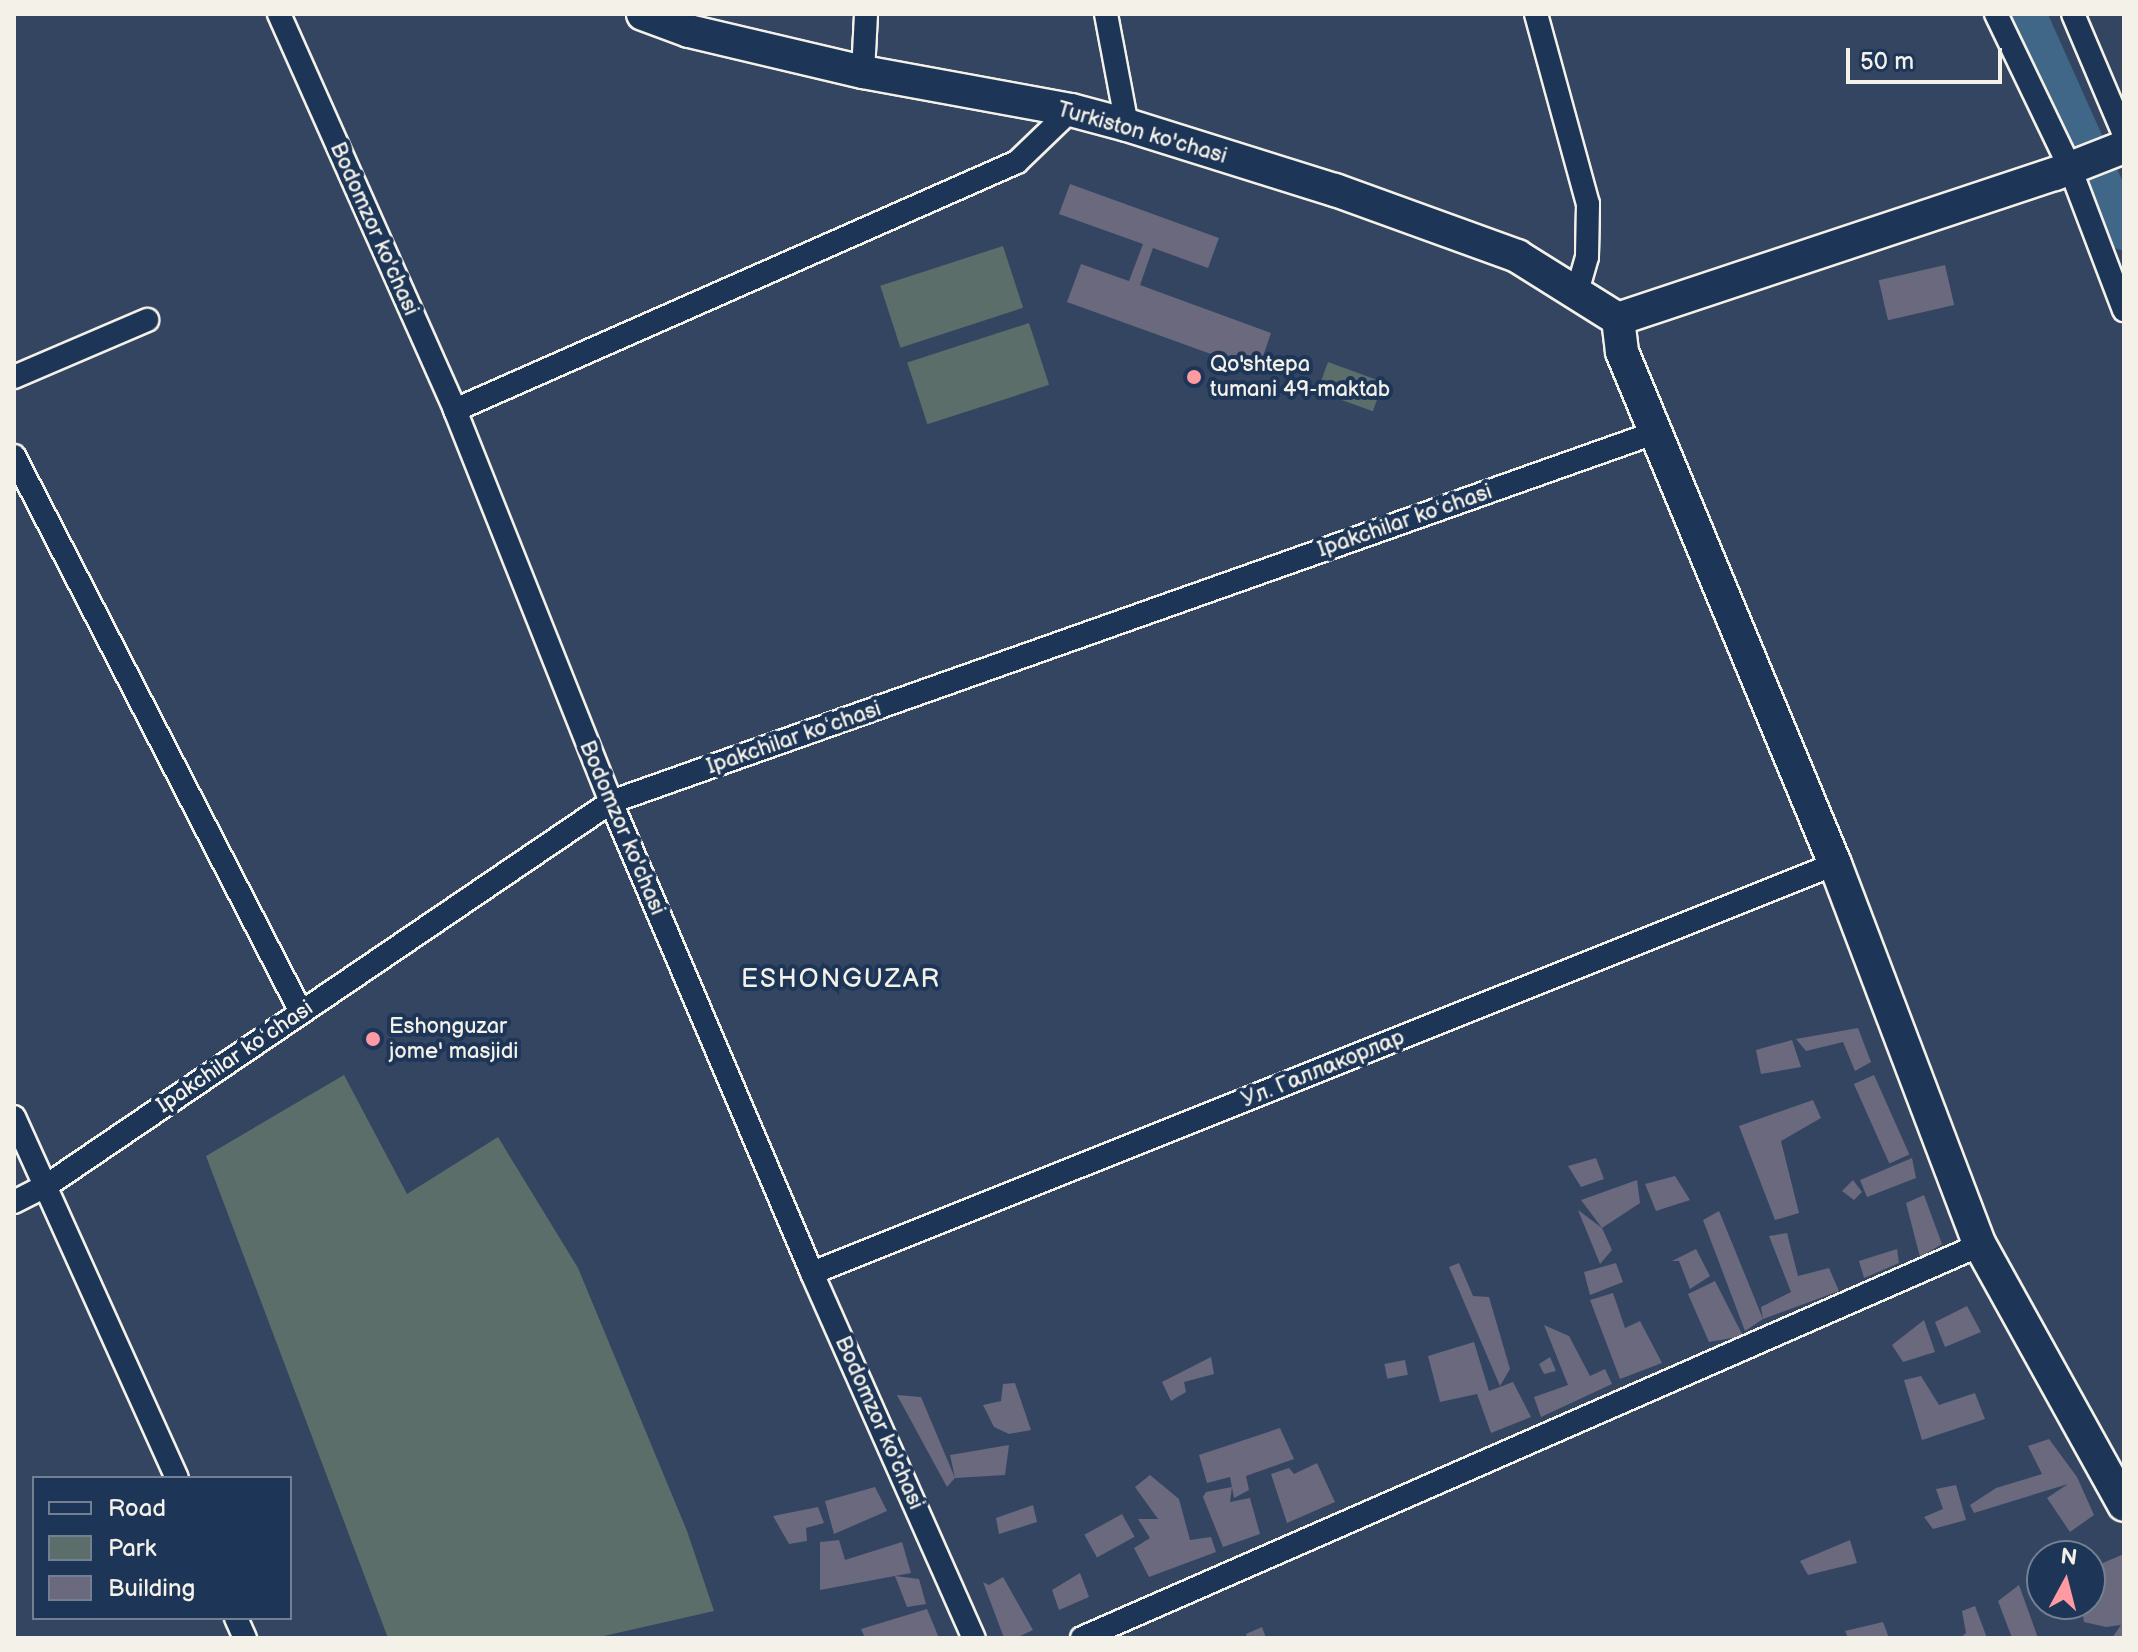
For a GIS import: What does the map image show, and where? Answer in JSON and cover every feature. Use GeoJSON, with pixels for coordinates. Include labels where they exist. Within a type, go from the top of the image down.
{"type":"FeatureCollection","features":[{"type":"Feature","properties":{"kind":"street","name":"Bodomzor ko'chasi"},"geometry":{"type":"LineString","coordinates":[[279,14],[455,410],[611,802],[812,1273],[974,1638]]}},
{"type":"Feature","properties":{"kind":"street","name":"Turkiston ko'chasi"},"geometry":{"type":"LineString","coordinates":[[643,14],[689,31],[863,72],[1071,110],[1335,190],[1517,256],[1618,319]]}},
{"type":"Feature","properties":{"kind":"street"},"geometry":{"type":"LineString","coordinates":[[863,72],[866,14]]}},
{"type":"Feature","properties":{"kind":"street"},"geometry":{"type":"LineString","coordinates":[[1106,14],[1127,125]]}},
{"type":"Feature","properties":{"kind":"street"},"geometry":{"type":"LineString","coordinates":[[1536,14],[1588,204],[1587,257],[1577,291]]}},
{"type":"Feature","properties":{"kind":"street"},"geometry":{"type":"LineString","coordinates":[[1996,14],[2124,310]]}},
{"type":"Feature","properties":{"kind":"street"},"geometry":{"type":"LineString","coordinates":[[2073,14],[2124,134]]}},
{"type":"Feature","properties":{"kind":"street"},"geometry":{"type":"LineString","coordinates":[[455,410],[1017,162],[1071,110]]}},
{"type":"Feature","properties":{"kind":"street"},"geometry":{"type":"LineString","coordinates":[[2124,147],[2063,171],[1618,319],[1622,352],[1835,864],[1980,1245],[2124,1505]]}},
{"type":"Feature","properties":{"kind":"street"},"geometry":{"type":"LineString","coordinates":[[14,377],[147,320]]}},
{"type":"Feature","properties":{"kind":"street","name":"Ipakchilar koʻchasi"},"geometry":{"type":"LineString","coordinates":[[14,1202],[46,1186],[611,802],[1654,433]]}},
{"type":"Feature","properties":{"kind":"street"},"geometry":{"type":"LineString","coordinates":[[14,456],[301,1012]]}},
{"type":"Feature","properties":{"kind":"street","name":"Ул. Галлакорлар"},"geometry":{"type":"LineString","coordinates":[[812,1273],[1835,864]]}},
{"type":"Feature","properties":{"kind":"street"},"geometry":{"type":"LineString","coordinates":[[14,1117],[176,1476]]}},
{"type":"Feature","properties":{"kind":"street"},"geometry":{"type":"LineString","coordinates":[[1082,1638],[1980,1245]]}},
{"type":"Feature","properties":{"kind":"green space"},"geometry":{"type":"Polygon","coordinates":[[[1003,246],[1023,308],[900,348],[880,286],[1003,246]]]}},
{"type":"Feature","properties":{"kind":"green space"},"geometry":{"type":"Polygon","coordinates":[[[1029,323],[1049,385],[927,424],[907,363],[1029,323]]]}},
{"type":"Feature","properties":{"kind":"green space"},"geometry":{"type":"Polygon","coordinates":[[[1328,362],[1383,382],[1373,411],[1317,391],[1328,362]]]}},
{"type":"Feature","properties":{"kind":"green space"},"geometry":{"type":"Polygon","coordinates":[[[344,1075],[407,1194],[498,1137],[578,1268],[687,1531],[714,1611],[595,1638],[388,1638],[206,1156],[344,1075]]]}},
{"type":"Feature","properties":{"kind":"building"},"geometry":{"type":"Polygon","coordinates":[[[1070,184],[1219,238],[1208,268],[1153,248],[1140,285],[1271,333],[1258,371],[1067,302],[1081,264],[1129,281],[1143,244],[1059,214],[1070,184]]]}},
{"type":"Feature","properties":{"kind":"building"},"geometry":{"type":"Polygon","coordinates":[[[1945,265],[1954,305],[1888,320],[1879,280],[1945,265]]]}},
{"type":"Feature","properties":{"kind":"building"},"geometry":{"type":"Polygon","coordinates":[[[1858,1028],[1871,1062],[1855,1071],[1843,1042],[1806,1051],[1796,1039],[1858,1028]]]}},
{"type":"Feature","properties":{"kind":"building"},"geometry":{"type":"Polygon","coordinates":[[[1792,1040],[1801,1067],[1761,1074],[1756,1050],[1792,1040]]]}},
{"type":"Feature","properties":{"kind":"building"},"geometry":{"type":"Polygon","coordinates":[[[1874,1075],[1909,1154],[1889,1163],[1854,1084],[1874,1075]]]}},
{"type":"Feature","properties":{"kind":"building"},"geometry":{"type":"Polygon","coordinates":[[[1813,1100],[1821,1118],[1781,1141],[1799,1213],[1775,1220],[1739,1126],[1813,1100]]]}},
{"type":"Feature","properties":{"kind":"building"},"geometry":{"type":"Polygon","coordinates":[[[1596,1158],[1604,1179],[1581,1187],[1568,1166],[1596,1158]]]}},
{"type":"Feature","properties":{"kind":"building"},"geometry":{"type":"Polygon","coordinates":[[[1912,1158],[1916,1178],[1867,1197],[1860,1180],[1912,1158]]]}},
{"type":"Feature","properties":{"kind":"building"},"geometry":{"type":"Polygon","coordinates":[[[1675,1176],[1690,1200],[1656,1211],[1645,1184],[1675,1176]]]}},
{"type":"Feature","properties":{"kind":"building"},"geometry":{"type":"Polygon","coordinates":[[[1637,1180],[1640,1203],[1602,1228],[1581,1200],[1637,1180]]]}},
{"type":"Feature","properties":{"kind":"building"},"geometry":{"type":"Polygon","coordinates":[[[1853,1180],[1862,1192],[1854,1200],[1842,1191],[1853,1180]]]}},
{"type":"Feature","properties":{"kind":"building"},"geometry":{"type":"Polygon","coordinates":[[[1924,1195],[1942,1244],[1920,1257],[1906,1203],[1924,1195]]]}},
{"type":"Feature","properties":{"kind":"building"},"geometry":{"type":"Polygon","coordinates":[[[1578,1210],[1602,1228],[1612,1250],[1600,1264],[1578,1210]]]}},
{"type":"Feature","properties":{"kind":"building"},"geometry":{"type":"Polygon","coordinates":[[[1719,1211],[1763,1319],[1745,1331],[1703,1220],[1719,1211]]]}},
{"type":"Feature","properties":{"kind":"building"},"geometry":{"type":"Polygon","coordinates":[[[1787,1233],[1798,1276],[1829,1268],[1839,1291],[1763,1319],[1761,1307],[1791,1292],[1769,1236],[1787,1233]]]}},
{"type":"Feature","properties":{"kind":"building"},"geometry":{"type":"Polygon","coordinates":[[[1696,1249],[1710,1276],[1690,1289],[1679,1261],[1672,1261],[1696,1249]]]}},
{"type":"Feature","properties":{"kind":"building"},"geometry":{"type":"Polygon","coordinates":[[[1897,1249],[1899,1263],[1864,1278],[1859,1261],[1897,1249]]]}},
{"type":"Feature","properties":{"kind":"building"},"geometry":{"type":"Polygon","coordinates":[[[1459,1263],[1473,1296],[1489,1297],[1510,1369],[1500,1386],[1449,1267],[1459,1263]]]}},
{"type":"Feature","properties":{"kind":"building"},"geometry":{"type":"Polygon","coordinates":[[[1616,1263],[1623,1282],[1590,1295],[1584,1272],[1616,1263]]]}},
{"type":"Feature","properties":{"kind":"building"},"geometry":{"type":"Polygon","coordinates":[[[1715,1281],[1743,1336],[1709,1342],[1688,1294],[1715,1281]]]}},
{"type":"Feature","properties":{"kind":"building"},"geometry":{"type":"Polygon","coordinates":[[[1613,1293],[1625,1328],[1640,1321],[1662,1363],[1620,1379],[1590,1300],[1613,1293]]]}},
{"type":"Feature","properties":{"kind":"building"},"geometry":{"type":"Polygon","coordinates":[[[1967,1306],[1981,1332],[1945,1347],[1935,1322],[1967,1306]]]}},
{"type":"Feature","properties":{"kind":"building"},"geometry":{"type":"Polygon","coordinates":[[[1924,1320],[1935,1352],[1903,1362],[1892,1345],[1924,1320]]]}},
{"type":"Feature","properties":{"kind":"building"},"geometry":{"type":"Polygon","coordinates":[[[1544,1325],[1569,1336],[1590,1376],[1605,1369],[1612,1384],[1541,1417],[1534,1397],[1568,1385],[1544,1325]]]}},
{"type":"Feature","properties":{"kind":"building"},"geometry":{"type":"Polygon","coordinates":[[[1474,1342],[1489,1391],[1513,1382],[1531,1417],[1491,1433],[1477,1394],[1440,1402],[1428,1356],[1474,1342]]]}},
{"type":"Feature","properties":{"kind":"building"},"geometry":{"type":"Polygon","coordinates":[[[1211,1357],[1214,1374],[1184,1382],[1186,1392],[1171,1401],[1162,1382],[1211,1357]]]}},
{"type":"Feature","properties":{"kind":"building"},"geometry":{"type":"Polygon","coordinates":[[[1550,1357],[1556,1371],[1544,1374],[1539,1364],[1550,1357]]]}},
{"type":"Feature","properties":{"kind":"building"},"geometry":{"type":"Polygon","coordinates":[[[1405,1360],[1408,1375],[1387,1379],[1384,1364],[1405,1360]]]}},
{"type":"Feature","properties":{"kind":"building"},"geometry":{"type":"Polygon","coordinates":[[[1921,1376],[1939,1405],[1975,1393],[1985,1419],[1922,1440],[1904,1380],[1921,1376]]]}},
{"type":"Feature","properties":{"kind":"building"},"geometry":{"type":"Polygon","coordinates":[[[1015,1383],[1031,1430],[1009,1434],[994,1427],[983,1405],[1001,1401],[1003,1384],[1015,1383]]]}},
{"type":"Feature","properties":{"kind":"building"},"geometry":{"type":"Polygon","coordinates":[[[897,1395],[921,1397],[955,1478],[947,1487],[897,1395]]]}},
{"type":"Feature","properties":{"kind":"building"},"geometry":{"type":"Polygon","coordinates":[[[1280,1428],[1294,1459],[1246,1476],[1249,1490],[1234,1498],[1230,1477],[1207,1483],[1199,1455],[1280,1428]]]}},
{"type":"Feature","properties":{"kind":"building"},"geometry":{"type":"Polygon","coordinates":[[[2049,1439],[2077,1477],[2094,1515],[2070,1532],[2047,1498],[2068,1484],[1974,1513],[1970,1505],[1996,1488],[2042,1474],[2028,1446],[2049,1439]]]}},
{"type":"Feature","properties":{"kind":"building"},"geometry":{"type":"Polygon","coordinates":[[[1009,1445],[1005,1475],[955,1478],[950,1455],[1009,1445]]]}},
{"type":"Feature","properties":{"kind":"building"},"geometry":{"type":"Polygon","coordinates":[[[1317,1463],[1335,1502],[1287,1523],[1271,1474],[1289,1468],[1294,1474],[1317,1463]]]}},
{"type":"Feature","properties":{"kind":"building"},"geometry":{"type":"Polygon","coordinates":[[[1150,1475],[1179,1499],[1190,1540],[1211,1537],[1216,1552],[1149,1577],[1134,1548],[1150,1538],[1138,1519],[1158,1519],[1135,1487],[1150,1475]]]}},
{"type":"Feature","properties":{"kind":"building"},"geometry":{"type":"Polygon","coordinates":[[[1956,1485],[1966,1520],[1933,1529],[1924,1517],[1943,1509],[1936,1489],[1956,1485]]]}},
{"type":"Feature","properties":{"kind":"building"},"geometry":{"type":"Polygon","coordinates":[[[875,1487],[887,1511],[834,1534],[825,1501],[875,1487]]]}},
{"type":"Feature","properties":{"kind":"building"},"geometry":{"type":"Polygon","coordinates":[[[1232,1487],[1230,1502],[1250,1498],[1260,1534],[1223,1547],[1203,1497],[1206,1492],[1232,1487]]]}},
{"type":"Feature","properties":{"kind":"building"},"geometry":{"type":"Polygon","coordinates":[[[1033,1505],[1037,1522],[999,1534],[996,1518],[1033,1505]]]}},
{"type":"Feature","properties":{"kind":"building"},"geometry":{"type":"Polygon","coordinates":[[[818,1507],[824,1523],[806,1528],[807,1541],[789,1544],[773,1516],[818,1507]]]}},
{"type":"Feature","properties":{"kind":"building"},"geometry":{"type":"Polygon","coordinates":[[[1122,1514],[1135,1537],[1097,1558],[1084,1535],[1122,1514]]]}},
{"type":"Feature","properties":{"kind":"building"},"geometry":{"type":"Polygon","coordinates":[[[839,1540],[845,1560],[902,1542],[911,1573],[820,1590],[820,1542],[839,1540]]]}},
{"type":"Feature","properties":{"kind":"building"},"geometry":{"type":"Polygon","coordinates":[[[1850,1540],[1857,1563],[1808,1575],[1800,1561],[1850,1540]]]}},
{"type":"Feature","properties":{"kind":"building"},"geometry":{"type":"Polygon","coordinates":[[[2124,1554],[2124,1638],[2112,1638],[2121,1625],[2106,1627],[2084,1622],[2106,1620],[2106,1562],[2124,1554]]]}},
{"type":"Feature","properties":{"kind":"building"},"geometry":{"type":"Polygon","coordinates":[[[1080,1573],[1089,1597],[1059,1610],[1052,1590],[1080,1573]]]}},
{"type":"Feature","properties":{"kind":"building"},"geometry":{"type":"Polygon","coordinates":[[[895,1576],[919,1579],[926,1604],[907,1607],[895,1576]]]}},
{"type":"Feature","properties":{"kind":"building"},"geometry":{"type":"Polygon","coordinates":[[[1003,1577],[1033,1630],[1016,1638],[1004,1638],[983,1582],[989,1585],[1003,1577]]]}},
{"type":"Feature","properties":{"kind":"building"},"geometry":{"type":"Polygon","coordinates":[[[2019,1585],[2026,1605],[2026,1620],[2032,1620],[2038,1638],[2012,1638],[1998,1601],[2019,1585]]]}},
{"type":"Feature","properties":{"kind":"building"},"geometry":{"type":"Polygon","coordinates":[[[1975,1606],[1987,1638],[1960,1638],[1966,1633],[1962,1611],[1975,1606]]]}},
{"type":"Feature","properties":{"kind":"building"},"geometry":{"type":"Polygon","coordinates":[[[927,1609],[939,1638],[865,1638],[861,1629],[927,1609]]]}},
{"type":"Feature","properties":{"kind":"building"},"geometry":{"type":"Polygon","coordinates":[[[1883,1622],[1889,1638],[1848,1638],[1845,1631],[1883,1622]]]}},
{"type":"Feature","properties":{"kind":"building"},"geometry":{"type":"Polygon","coordinates":[[[1262,1627],[1266,1638],[1247,1638],[1246,1634],[1262,1627]]]}},
{"type":"Feature","properties":{"kind":"waterway"},"geometry":{"type":"LineString","coordinates":[[2027,14],[2124,231]]}},
{"type":"Feature","properties":{"kind":"place","name":"Qo'shtepa tumani 49-maktab"},"geometry":{"type":"Point","coordinates":[1194,377]}},
{"type":"Feature","properties":{"kind":"place","name":"Eshonguzar jome' masjidi"},"geometry":{"type":"Point","coordinates":[373,1039]}},
{"type":"Feature","properties":{"kind":"district","name":"ESHONGUZAR"},"geometry":{"type":"Point","coordinates":[841,980]}}]}
